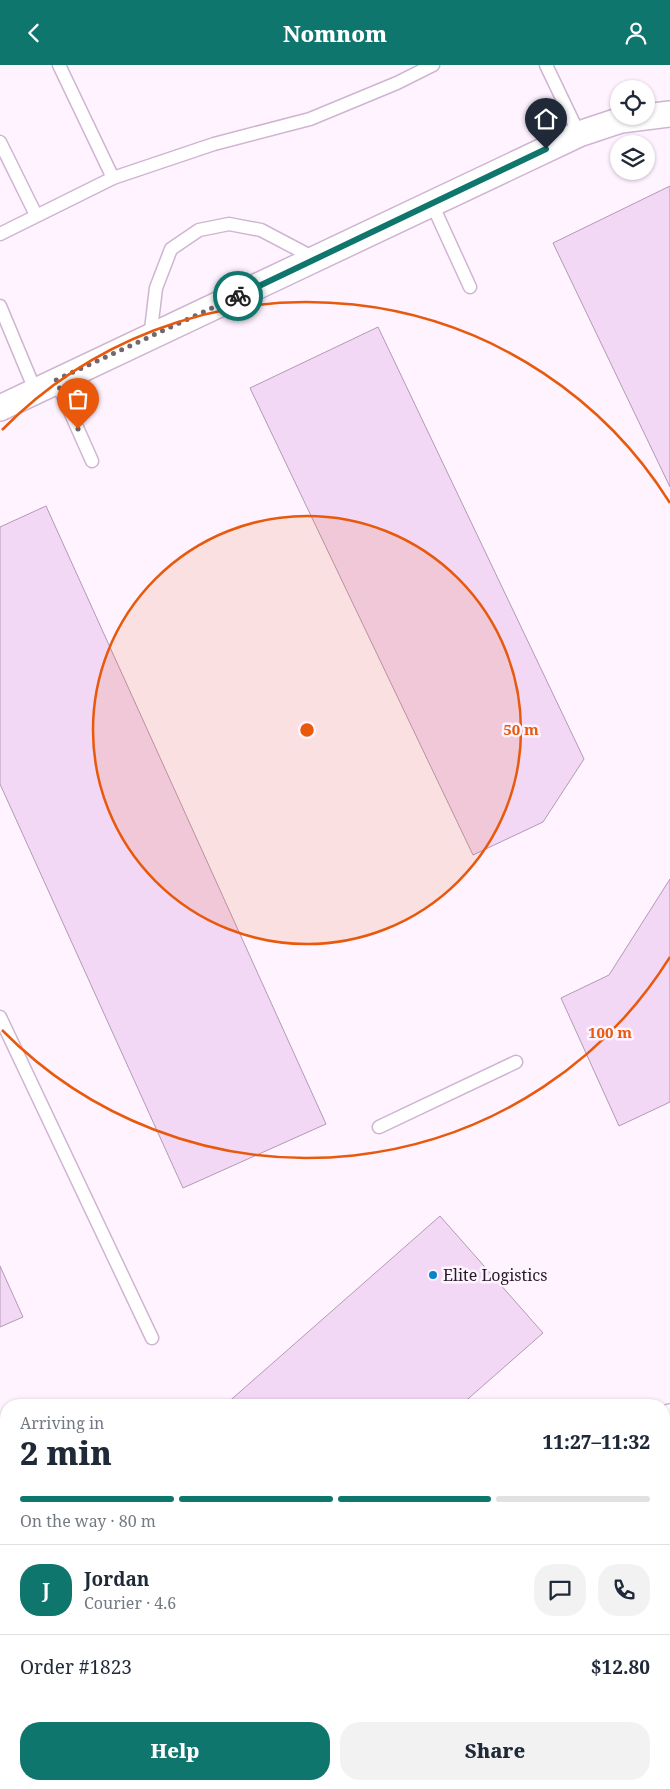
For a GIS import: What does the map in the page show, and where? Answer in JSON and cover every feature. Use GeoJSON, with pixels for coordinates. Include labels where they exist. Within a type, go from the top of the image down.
{"type":"FeatureCollection","features":[{"type":"Feature","properties":{"kind":"street"},"geometry":{"type":"LineString","coordinates":[[0,408],[579,134],[621,120],[670,113]]}},
{"type":"Feature","properties":{"kind":"lane"},"geometry":{"type":"LineString","coordinates":[[59,65],[112,178]]}},
{"type":"Feature","properties":{"kind":"lane"},"geometry":{"type":"LineString","coordinates":[[0,234],[112,178],[214,144],[310,119],[397,83],[433,65]]}},
{"type":"Feature","properties":{"kind":"lane"},"geometry":{"type":"LineString","coordinates":[[546,65],[579,134]]}},
{"type":"Feature","properties":{"kind":"lane"},"geometry":{"type":"LineString","coordinates":[[0,142],[36,215]]}},
{"type":"Feature","properties":{"kind":"lane"},"geometry":{"type":"LineString","coordinates":[[432,204],[470,287]]}},
{"type":"Feature","properties":{"kind":"lane"},"geometry":{"type":"LineString","coordinates":[[150,338],[156,288],[171,249],[199,230],[229,224],[260,230],[316,259]]}},
{"type":"Feature","properties":{"kind":"lane"},"geometry":{"type":"LineString","coordinates":[[0,306],[92,461]]}},
{"type":"Feature","properties":{"kind":"lane"},"geometry":{"type":"LineString","coordinates":[[0,1017],[152,1338]]}},
{"type":"Feature","properties":{"kind":"lane"},"geometry":{"type":"LineString","coordinates":[[379,1127],[516,1062]]}},
{"type":"Feature","properties":{"kind":"building"},"geometry":{"type":"Polygon","coordinates":[[[670,186],[670,487],[553,243],[670,186]]]}},
{"type":"Feature","properties":{"kind":"building"},"geometry":{"type":"Polygon","coordinates":[[[378,327],[584,759],[543,822],[473,855],[250,388],[378,327]]]}},
{"type":"Feature","properties":{"kind":"building"},"geometry":{"type":"Polygon","coordinates":[[[46,506],[326,1124],[183,1188],[0,784],[0,527],[46,506]]]}},
{"type":"Feature","properties":{"kind":"building"},"geometry":{"type":"Polygon","coordinates":[[[670,879],[670,1102],[619,1126],[561,998],[609,975],[670,879]]]}},
{"type":"Feature","properties":{"kind":"building","name":"Elite Logistics"},"geometry":{"type":"Polygon","coordinates":[[[440,1216],[543,1333],[468,1399],[232,1399],[440,1216]]]}},
{"type":"Feature","properties":{"kind":"building"},"geometry":{"type":"Polygon","coordinates":[[[0,1266],[23,1317],[0,1327],[0,1266]]]}},
{"type":"Feature","properties":{"kind":"way so far"},"geometry":{"type":"LineString","coordinates":[[78,429],[56,380],[238,296]]}},
{"type":"Feature","properties":{"kind":"place","name":"Elite Logistics"},"geometry":{"type":"Point","coordinates":[433,1275]}},
{"type":"Feature","properties":{"kind":"route"},"geometry":{"type":"LineString","coordinates":[[238,296],[546,149]]}}]}
